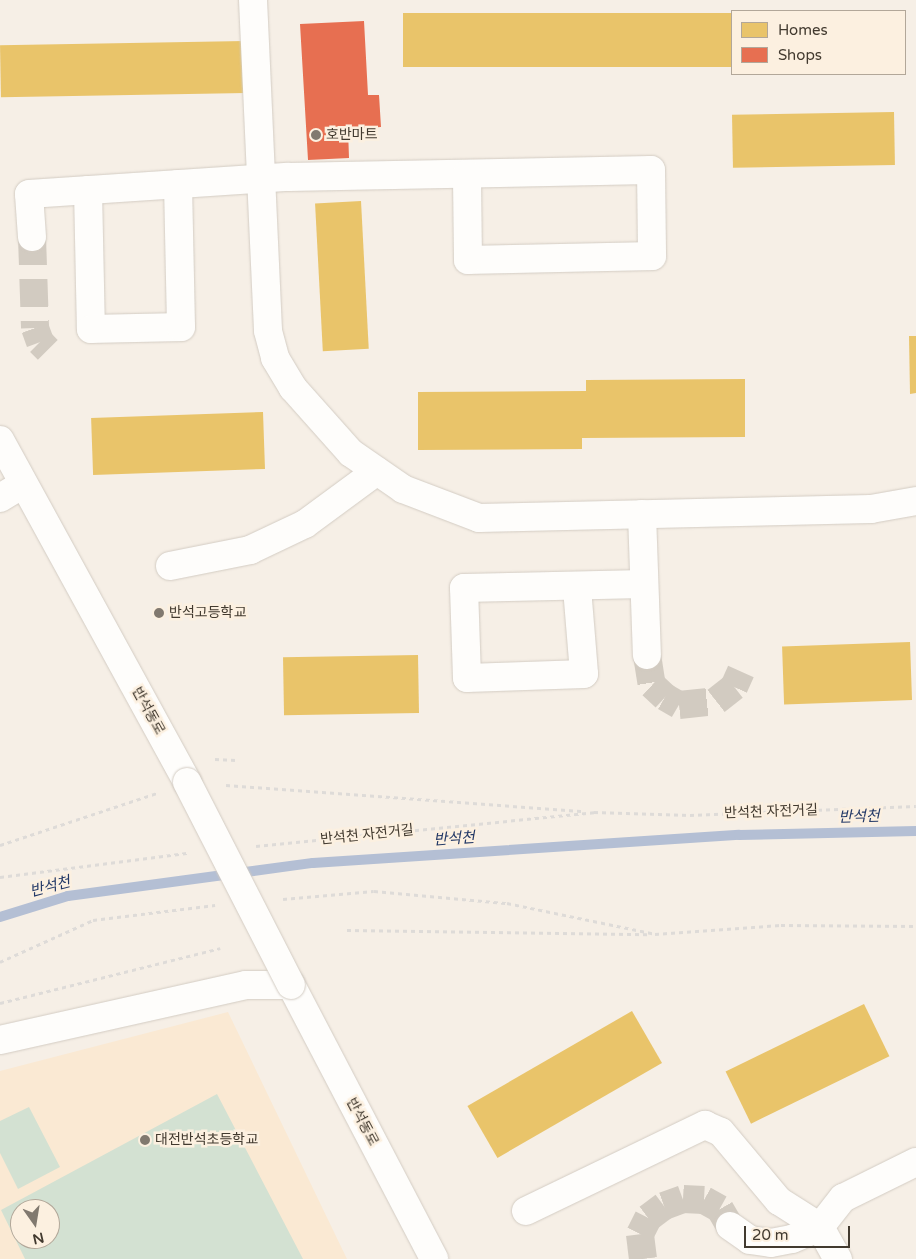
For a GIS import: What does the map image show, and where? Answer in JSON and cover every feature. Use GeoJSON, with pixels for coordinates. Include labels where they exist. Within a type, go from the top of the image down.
{"type":"FeatureCollection","features":[{"type":"Feature","properties":{"kind":"street"},"geometry":{"type":"LineString","coordinates":[[253,0],[268,331],[275,358],[293,388],[351,453],[403,489],[479,518],[871,509],[916,501]]}},
{"type":"Feature","properties":{"kind":"street"},"geometry":{"type":"LineString","coordinates":[[32,238],[30,194],[261,179],[467,174],[650,170],[652,256],[468,260],[467,174]]}},
{"type":"Feature","properties":{"kind":"street"},"geometry":{"type":"LineString","coordinates":[[88,190],[91,329],[182,327],[178,184]]}},
{"type":"Feature","properties":{"kind":"street","name":"반석동로"},"geometry":{"type":"LineString","coordinates":[[0,440],[187,782],[290,985],[434,1259]]}},
{"type":"Feature","properties":{"kind":"street"},"geometry":{"type":"LineString","coordinates":[[170,566],[258,547],[305,524],[377,471]]}},
{"type":"Feature","properties":{"kind":"street"},"geometry":{"type":"LineString","coordinates":[[0,498],[23,484]]}},
{"type":"Feature","properties":{"kind":"street"},"geometry":{"type":"LineString","coordinates":[[642,514],[647,654]]}},
{"type":"Feature","properties":{"kind":"street"},"geometry":{"type":"LineString","coordinates":[[577,588],[584,674],[467,678],[464,588],[577,588],[644,584]]}},
{"type":"Feature","properties":{"kind":"street"},"geometry":{"type":"LineString","coordinates":[[0,1040],[246,985],[290,985]]}},
{"type":"Feature","properties":{"kind":"street"},"geometry":{"type":"LineString","coordinates":[[526,1211],[705,1125],[722,1132],[779,1201],[820,1227],[838,1259]]}},
{"type":"Feature","properties":{"kind":"street"},"geometry":{"type":"LineString","coordinates":[[730,1226],[750,1240],[771,1243],[792,1239],[820,1227],[842,1198],[916,1162]]}},
{"type":"Feature","properties":{"kind":"path"},"geometry":{"type":"LineString","coordinates":[[215,759],[236,760]]}},
{"type":"Feature","properties":{"kind":"path"},"geometry":{"type":"LineString","coordinates":[[0,845],[187,782],[594,812]]}},
{"type":"Feature","properties":{"kind":"path","name":"반석천 자전거길"},"geometry":{"type":"LineString","coordinates":[[250,847],[594,812],[690,815],[916,806]]}},
{"type":"Feature","properties":{"kind":"path"},"geometry":{"type":"LineString","coordinates":[[0,877],[190,853]]}},
{"type":"Feature","properties":{"kind":"path"},"geometry":{"type":"LineString","coordinates":[[276,900],[374,891],[507,904],[656,934]]}},
{"type":"Feature","properties":{"kind":"path"},"geometry":{"type":"LineString","coordinates":[[0,962],[93,920],[218,905]]}},
{"type":"Feature","properties":{"kind":"path"},"geometry":{"type":"LineString","coordinates":[[346,930],[656,934],[781,924],[916,926]]}},
{"type":"Feature","properties":{"kind":"path"},"geometry":{"type":"LineString","coordinates":[[0,1003],[220,948]]}},
{"type":"Feature","properties":{"kind":"shaded area","name":"대전반석초등학교"},"geometry":{"type":"Polygon","coordinates":[[[228,1012],[347,1259],[0,1259],[0,1071],[228,1012]]]}},
{"type":"Feature","properties":{"kind":"green space"},"geometry":{"type":"Polygon","coordinates":[[[217,1094],[303,1259],[25,1259],[20,1249],[60,1249],[60,1199],[21,1199],[217,1094]]]}},
{"type":"Feature","properties":{"kind":"green space"},"geometry":{"type":"Polygon","coordinates":[[[29,1107],[60,1167],[18,1189],[0,1153],[0,1121],[29,1107]]]}},
{"type":"Feature","properties":{"kind":"green space"},"geometry":{"type":"Polygon","coordinates":[[[10,1205],[10,1228],[1,1210],[10,1205]]]}},
{"type":"Feature","properties":{"kind":"building: Homes"},"geometry":{"type":"Polygon","coordinates":[[[403,13],[731,13],[731,67],[403,67],[403,13]]]}},
{"type":"Feature","properties":{"kind":"building: Homes"},"geometry":{"type":"Polygon","coordinates":[[[245,41],[246,93],[1,97],[0,45],[245,41]]]}},
{"type":"Feature","properties":{"kind":"building: Homes"},"geometry":{"type":"Polygon","coordinates":[[[894,112],[895,165],[733,168],[732,115],[894,112]]]}},
{"type":"Feature","properties":{"kind":"building: Homes"},"geometry":{"type":"Polygon","coordinates":[[[361,201],[369,349],[323,351],[315,203],[361,201]]]}},
{"type":"Feature","properties":{"kind":"building: Homes"},"geometry":{"type":"Polygon","coordinates":[[[909,336],[916,336],[916,393],[910,394],[909,336]]]}},
{"type":"Feature","properties":{"kind":"building: Homes"},"geometry":{"type":"Polygon","coordinates":[[[745,379],[745,437],[582,438],[582,449],[418,450],[418,392],[586,391],[586,380],[745,379]]]}},
{"type":"Feature","properties":{"kind":"building: Homes"},"geometry":{"type":"Polygon","coordinates":[[[263,412],[265,469],[93,475],[91,418],[263,412]]]}},
{"type":"Feature","properties":{"kind":"building: Homes"},"geometry":{"type":"Polygon","coordinates":[[[910,642],[912,700],[784,704],[782,646],[910,642]]]}},
{"type":"Feature","properties":{"kind":"building: Homes"},"geometry":{"type":"Polygon","coordinates":[[[418,655],[419,713],[284,715],[283,657],[418,655]]]}},
{"type":"Feature","properties":{"kind":"building: Homes"},"geometry":{"type":"Polygon","coordinates":[[[864,1004],[889,1056],[751,1124],[726,1072],[864,1004]]]}},
{"type":"Feature","properties":{"kind":"building: Homes"},"geometry":{"type":"Polygon","coordinates":[[[632,1011],[662,1063],[497,1158],[467,1106],[632,1011]]]}},
{"type":"Feature","properties":{"kind":"building: Shops"},"geometry":{"type":"Polygon","coordinates":[[[364,21],[368,95],[379,95],[381,127],[348,129],[349,158],[308,160],[300,24],[364,21]]]}},
{"type":"Feature","properties":{"kind":"waterway","name":"반석천"},"geometry":{"type":"LineString","coordinates":[[0,917],[68,896],[313,863],[739,835],[916,831]]}},
{"type":"Feature","properties":{"kind":"tunnel"},"geometry":{"type":"LineString","coordinates":[[32,237],[35,328],[40,342],[48,350]]}},
{"type":"Feature","properties":{"kind":"tunnel"},"geometry":{"type":"LineString","coordinates":[[647,655],[652,685],[665,697],[679,705],[716,701],[734,687],[741,671]]}},
{"type":"Feature","properties":{"kind":"tunnel"},"geometry":{"type":"LineString","coordinates":[[643,1259],[640,1234],[648,1218],[664,1206],[683,1199],[704,1200],[720,1209],[730,1226]]}},
{"type":"Feature","properties":{"kind":"place","name":"호반마트"},"geometry":{"type":"Point","coordinates":[316,135]}},
{"type":"Feature","properties":{"kind":"place","name":"반석고등학교"},"geometry":{"type":"Point","coordinates":[159,613]}},
{"type":"Feature","properties":{"kind":"place","name":"대전반석초등학교"},"geometry":{"type":"Point","coordinates":[145,1140]}}]}
